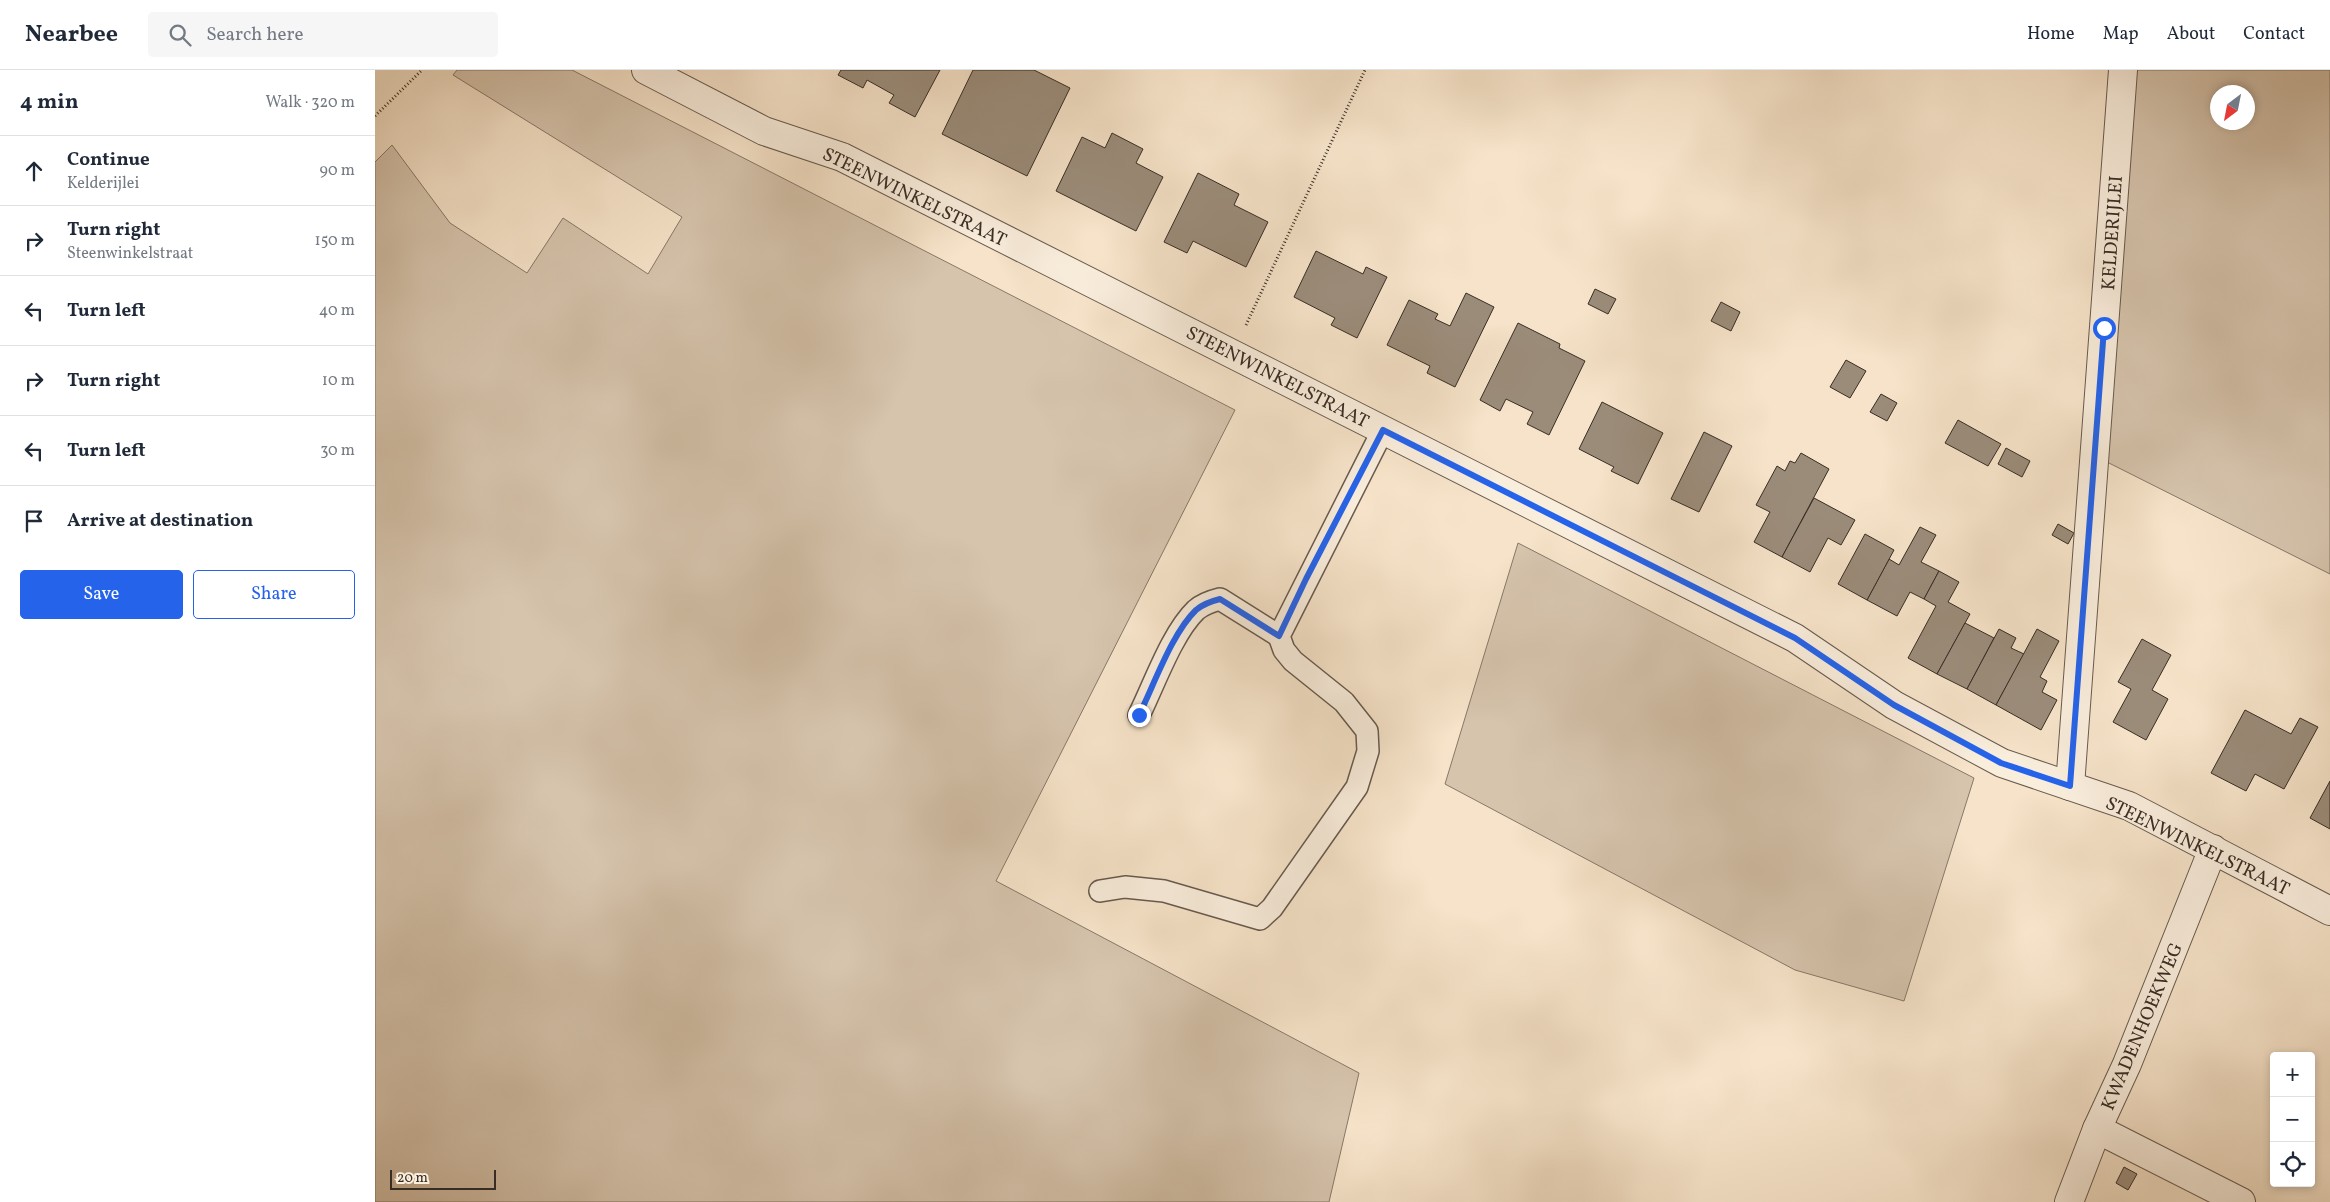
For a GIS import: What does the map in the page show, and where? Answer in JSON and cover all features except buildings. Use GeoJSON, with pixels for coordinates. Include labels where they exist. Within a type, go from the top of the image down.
{"type":"FeatureCollection","features":[{"type":"Feature","properties":{"kind":"street","name":"STEENWINKELSTRAAT"},"geometry":{"type":"LineString","coordinates":[[646,70],[764,131],[842,157],[1795,638],[1894,705],[2001,763],[2129,806],[2330,911]]}},
{"type":"Feature","properties":{"kind":"street","name":"KELDERIJLEI"},"geometry":{"type":"LineString","coordinates":[[2070,786],[2123,70]]}},
{"type":"Feature","properties":{"kind":"street","name":"KWADENHOEKWEG"},"geometry":{"type":"LineString","coordinates":[[2069,1202],[2097,1129],[2127,1064],[2213,849]]}},
{"type":"Feature","properties":{"kind":"street"},"geometry":{"type":"LineString","coordinates":[[2097,1129],[2241,1202]]}},
{"type":"Feature","properties":{"kind":"lane"},"geometry":{"type":"LineString","coordinates":[[1279,636],[1306,579],[1383,430]]}},
{"type":"Feature","properties":{"kind":"lane"},"geometry":{"type":"LineString","coordinates":[[1100,891],[1125,887],[1164,890],[1260,919],[1272,908],[1357,787],[1368,751],[1367,731],[1344,702],[1293,661],[1284,650],[1279,636],[1220,599],[1211,601],[1197,610],[1179,630],[1139,715]]}},
{"type":"Feature","properties":{"kind":"path"},"geometry":{"type":"LineString","coordinates":[[375,116],[421,70]]}},
{"type":"Feature","properties":{"kind":"path"},"geometry":{"type":"LineString","coordinates":[[1233,353],[1365,70]]}},
{"type":"Feature","properties":{"kind":"shaded area"},"geometry":{"type":"Polygon","coordinates":[[[457,70],[572,70],[1235,410],[996,881],[1359,1073],[1329,1202],[375,1202],[375,162],[392,145],[450,223],[527,273],[563,218],[648,274],[682,217],[453,75],[457,70]]]}},
{"type":"Feature","properties":{"kind":"shaded area"},"geometry":{"type":"Polygon","coordinates":[[[2123,70],[2330,70],[2330,574],[2095,456],[2123,70]]]}},
{"type":"Feature","properties":{"kind":"shaded area"},"geometry":{"type":"Polygon","coordinates":[[[1518,543],[1974,778],[1904,1001],[1795,970],[1445,784],[1518,543]]]}},
{"type":"Feature","properties":{"kind":"route"},"geometry":{"type":"LineString","coordinates":[[1139,715],[1179,630],[1197,610],[1211,601],[1220,599],[1279,636],[1306,579],[1383,430],[1795,638],[1894,705],[2001,763],[2070,786],[2104,328]]}}]}
